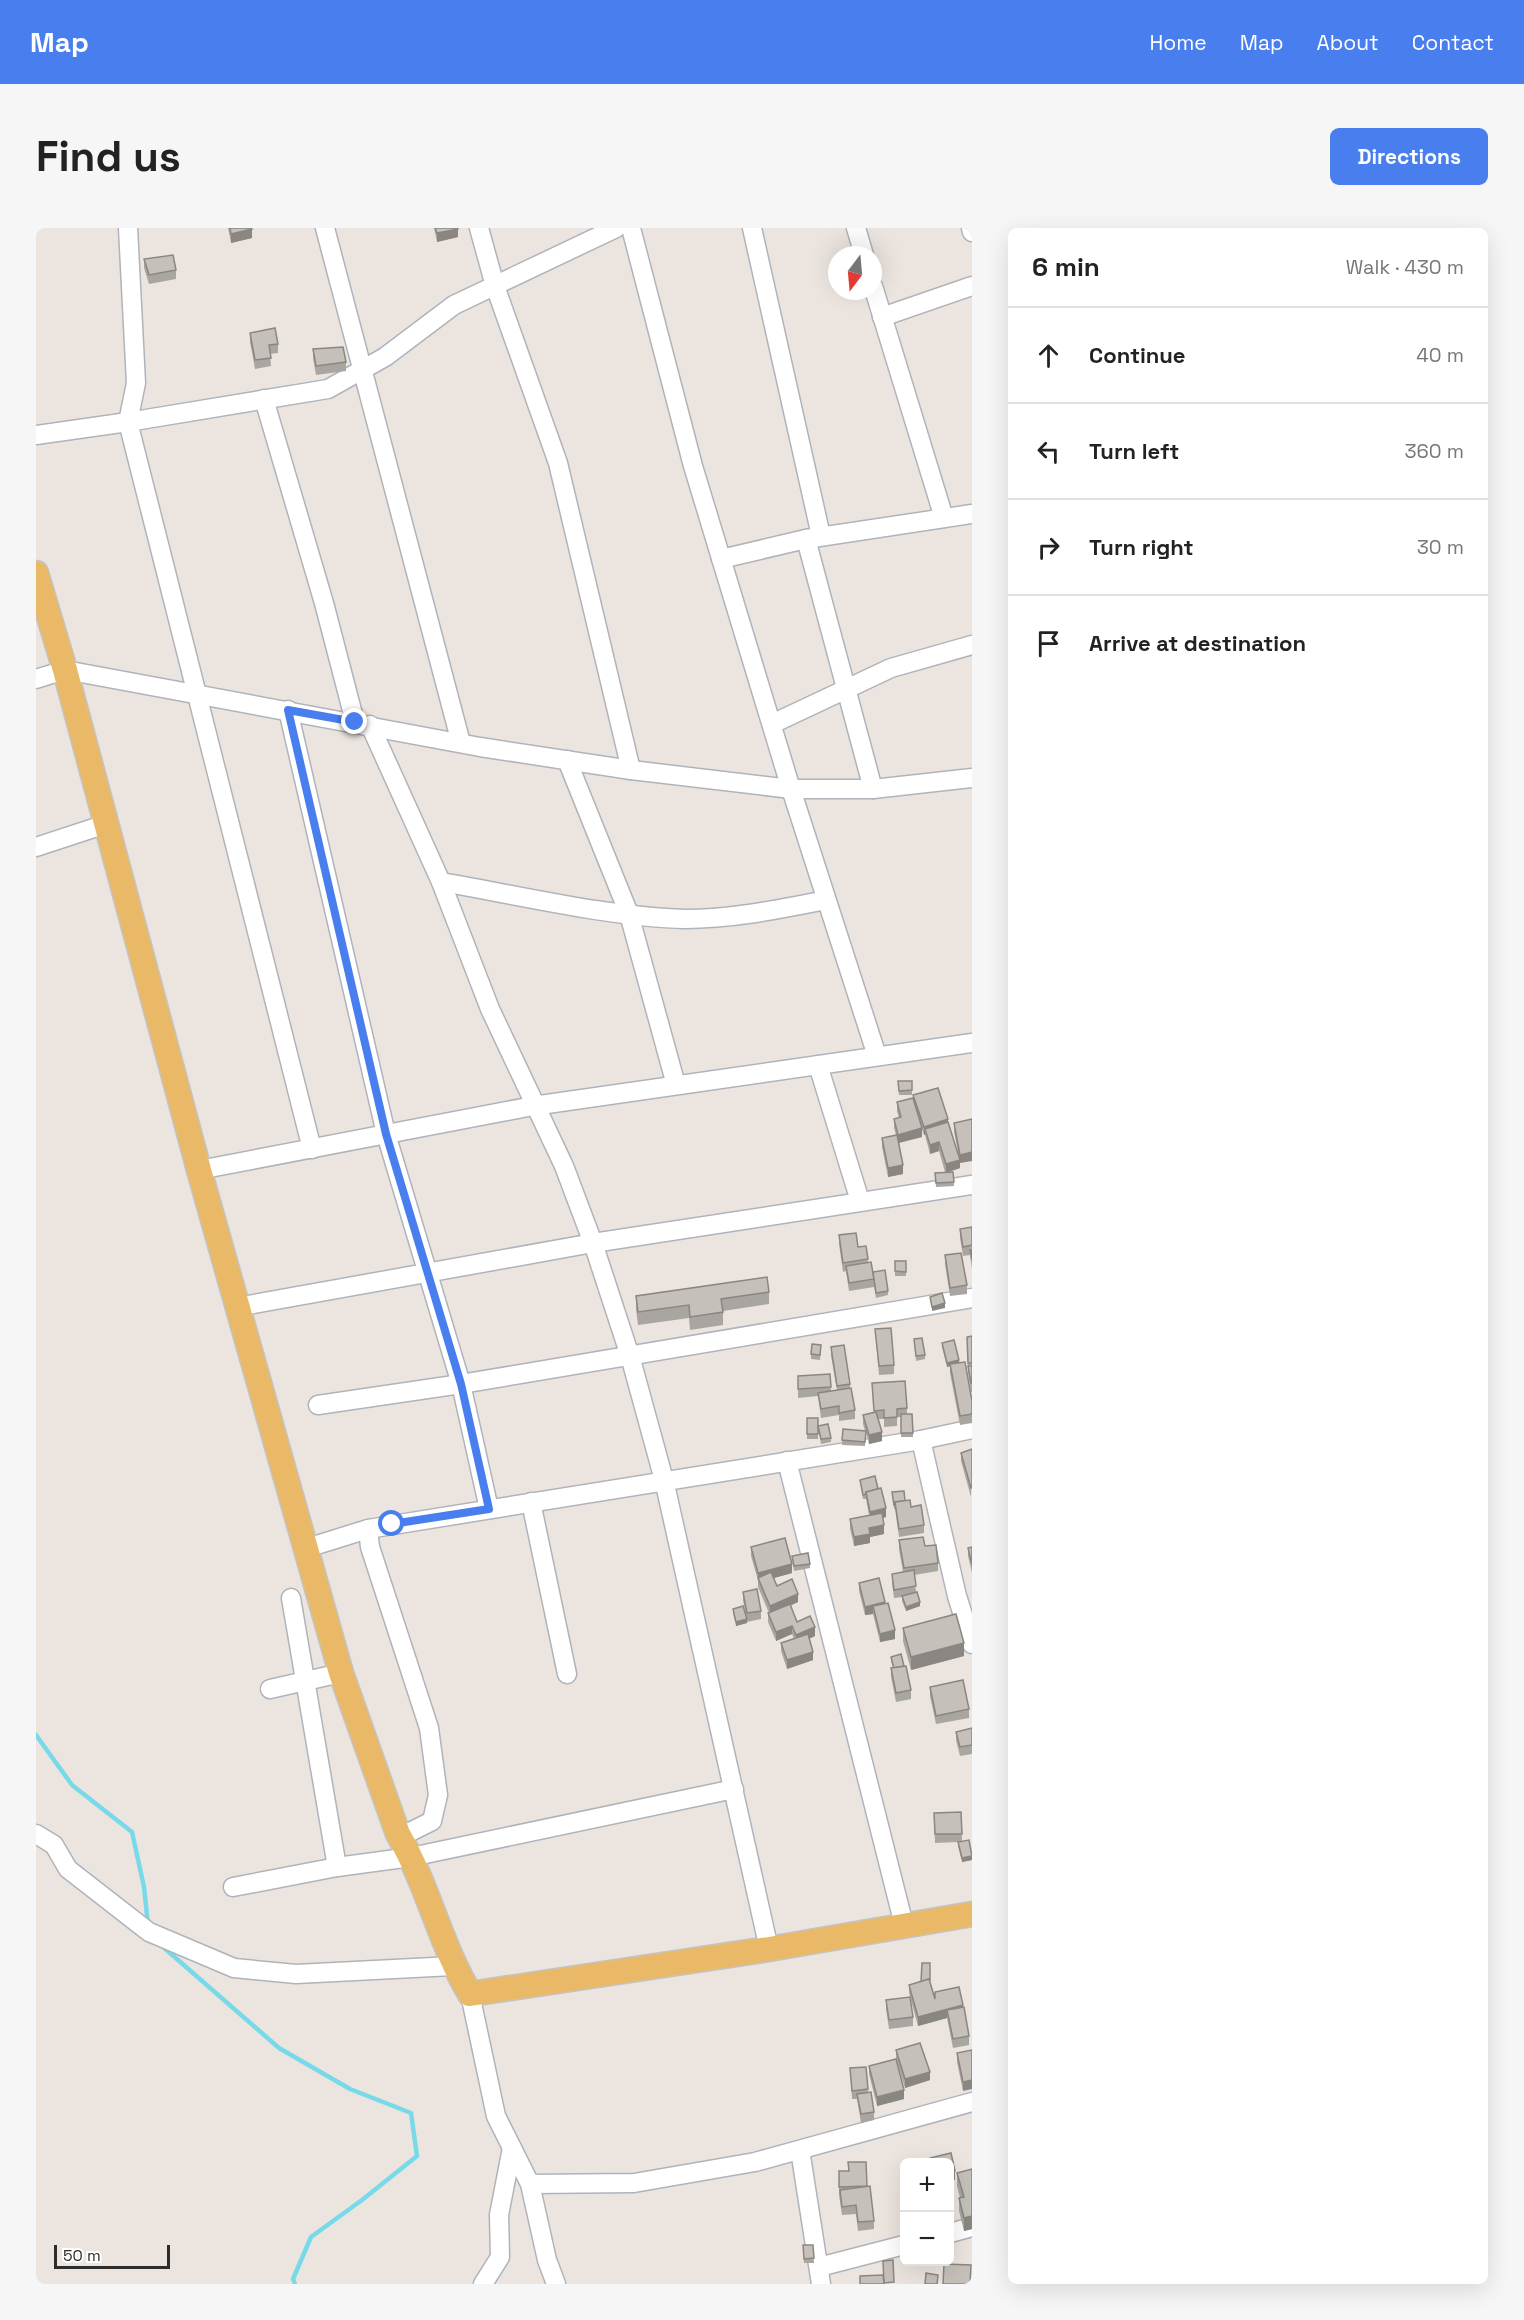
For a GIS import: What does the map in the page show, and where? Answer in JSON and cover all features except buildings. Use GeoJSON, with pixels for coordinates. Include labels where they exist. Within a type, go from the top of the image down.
{"type":"FeatureCollection","features":[{"type":"Feature","properties":{"kind":"main road"},"geometry":{"type":"LineString","coordinates":[[36,573],[65,670],[199,1170],[341,1673],[398,1834],[411,1857],[453,1966],[470,1994],[769,1949],[972,1914]]}},
{"type":"Feature","properties":{"kind":"street"},"geometry":{"type":"LineString","coordinates":[[128,228],[136,383],[128,423],[312,1149]]}},
{"type":"Feature","properties":{"kind":"street"},"geometry":{"type":"LineString","coordinates":[[326,228],[460,743]]}},
{"type":"Feature","properties":{"kind":"street"},"geometry":{"type":"LineString","coordinates":[[479,228],[495,286],[558,463],[631,770]]}},
{"type":"Feature","properties":{"kind":"street"},"geometry":{"type":"LineString","coordinates":[[631,228],[693,466],[791,789],[877,1056]]}},
{"type":"Feature","properties":{"kind":"street"},"geometry":{"type":"LineString","coordinates":[[753,228],[846,689],[873,789]]}},
{"type":"Feature","properties":{"kind":"street"},"geometry":{"type":"LineString","coordinates":[[855,228],[861,246]]}},
{"type":"Feature","properties":{"kind":"street"},"geometry":{"type":"LineString","coordinates":[[971,228],[972,232]]}},
{"type":"Feature","properties":{"kind":"street"},"geometry":{"type":"LineString","coordinates":[[36,435],[128,423],[328,388],[385,357],[454,305],[604,231]]}},
{"type":"Feature","properties":{"kind":"street"},"geometry":{"type":"LineString","coordinates":[[882,317],[972,286]]}},
{"type":"Feature","properties":{"kind":"street"},"geometry":{"type":"LineString","coordinates":[[877,300],[944,518]]}},
{"type":"Feature","properties":{"kind":"street"},"geometry":{"type":"LineString","coordinates":[[264,399],[324,603],[363,724],[441,882],[490,1009],[533,1106],[564,1166],[593,1243],[630,1356],[664,1480],[769,1949]]}},
{"type":"Feature","properties":{"kind":"street"},"geometry":{"type":"LineString","coordinates":[[721,559],[814,538],[972,514]]}},
{"type":"Feature","properties":{"kind":"street"},"geometry":{"type":"LineString","coordinates":[[771,724],[891,668],[972,645]]}},
{"type":"Feature","properties":{"kind":"street"},"geometry":{"type":"LineString","coordinates":[[36,679],[65,670],[460,743],[631,770],[791,789],[873,789],[972,778]]}},
{"type":"Feature","properties":{"kind":"street"},"geometry":{"type":"LineString","coordinates":[[288,710],[386,1134],[425,1272],[461,1384],[489,1509]]}},
{"type":"Feature","properties":{"kind":"street"},"geometry":{"type":"LineString","coordinates":[[567,760],[630,914],[676,1085]]}},
{"type":"Feature","properties":{"kind":"street"},"geometry":{"type":"LineString","coordinates":[[36,847],[106,824]]}},
{"type":"Feature","properties":{"kind":"street"},"geometry":{"type":"LineString","coordinates":[[441,882],[630,914],[686,919],[755,914],[826,900]]}},
{"type":"Feature","properties":{"kind":"street"},"geometry":{"type":"LineString","coordinates":[[199,1170],[533,1106],[972,1043]]}},
{"type":"Feature","properties":{"kind":"street"},"geometry":{"type":"LineString","coordinates":[[818,1065],[860,1201]]}},
{"type":"Feature","properties":{"kind":"street"},"geometry":{"type":"LineString","coordinates":[[237,1307],[593,1243],[972,1185]]}},
{"type":"Feature","properties":{"kind":"street"},"geometry":{"type":"LineString","coordinates":[[318,1405],[461,1384],[972,1298]]}},
{"type":"Feature","properties":{"kind":"street"},"geometry":{"type":"LineString","coordinates":[[307,1548],[368,1529],[921,1440],[972,1429]]}},
{"type":"Feature","properties":{"kind":"street"},"geometry":{"type":"LineString","coordinates":[[921,1440],[957,1596],[972,1644]]}},
{"type":"Feature","properties":{"kind":"street"},"geometry":{"type":"LineString","coordinates":[[787,1461],[904,1925]]}},
{"type":"Feature","properties":{"kind":"street"},"geometry":{"type":"LineString","coordinates":[[531,1502],[567,1674]]}},
{"type":"Feature","properties":{"kind":"street"},"geometry":{"type":"LineString","coordinates":[[368,1529],[370,1547],[429,1728],[438,1795],[432,1821],[410,1832],[398,1834]]}},
{"type":"Feature","properties":{"kind":"street"},"geometry":{"type":"LineString","coordinates":[[291,1598],[337,1867]]}},
{"type":"Feature","properties":{"kind":"street"},"geometry":{"type":"LineString","coordinates":[[270,1689],[341,1673]]}},
{"type":"Feature","properties":{"kind":"street"},"geometry":{"type":"LineString","coordinates":[[233,1887],[337,1867],[411,1857],[734,1789]]}},
{"type":"Feature","properties":{"kind":"street"},"geometry":{"type":"LineString","coordinates":[[36,1834],[54,1845],[68,1869],[149,1932],[234,1968],[296,1974],[453,1966]]}},
{"type":"Feature","properties":{"kind":"street"},"geometry":{"type":"LineString","coordinates":[[470,1994],[496,2116],[530,2184],[547,2260],[556,2284]]}},
{"type":"Feature","properties":{"kind":"street"},"geometry":{"type":"LineString","coordinates":[[530,2184],[634,2183],[754,2162],[972,2102]]}},
{"type":"Feature","properties":{"kind":"street"},"geometry":{"type":"LineString","coordinates":[[483,2284],[500,2256],[499,2215],[512,2148]]}},
{"type":"Feature","properties":{"kind":"street"},"geometry":{"type":"LineString","coordinates":[[800,2150],[820,2276],[900,2246]]}},
{"type":"Feature","properties":{"kind":"street"},"geometry":{"type":"LineString","coordinates":[[954,2232],[972,2227]]}},
{"type":"Feature","properties":{"kind":"waterway"},"geometry":{"type":"LineString","coordinates":[[36,1735],[72,1785],[132,1832],[144,1887],[148,1925]]}},
{"type":"Feature","properties":{"kind":"waterway"},"geometry":{"type":"LineString","coordinates":[[162,1946],[279,2048],[350,2089],[411,2113],[417,2156],[311,2237],[293,2279],[295,2284]]}},
{"type":"Feature","properties":{"kind":"route"},"geometry":{"type":"LineString","coordinates":[[355,722],[288,710],[386,1134],[425,1272],[461,1384],[489,1509],[392,1524]]}}]}
